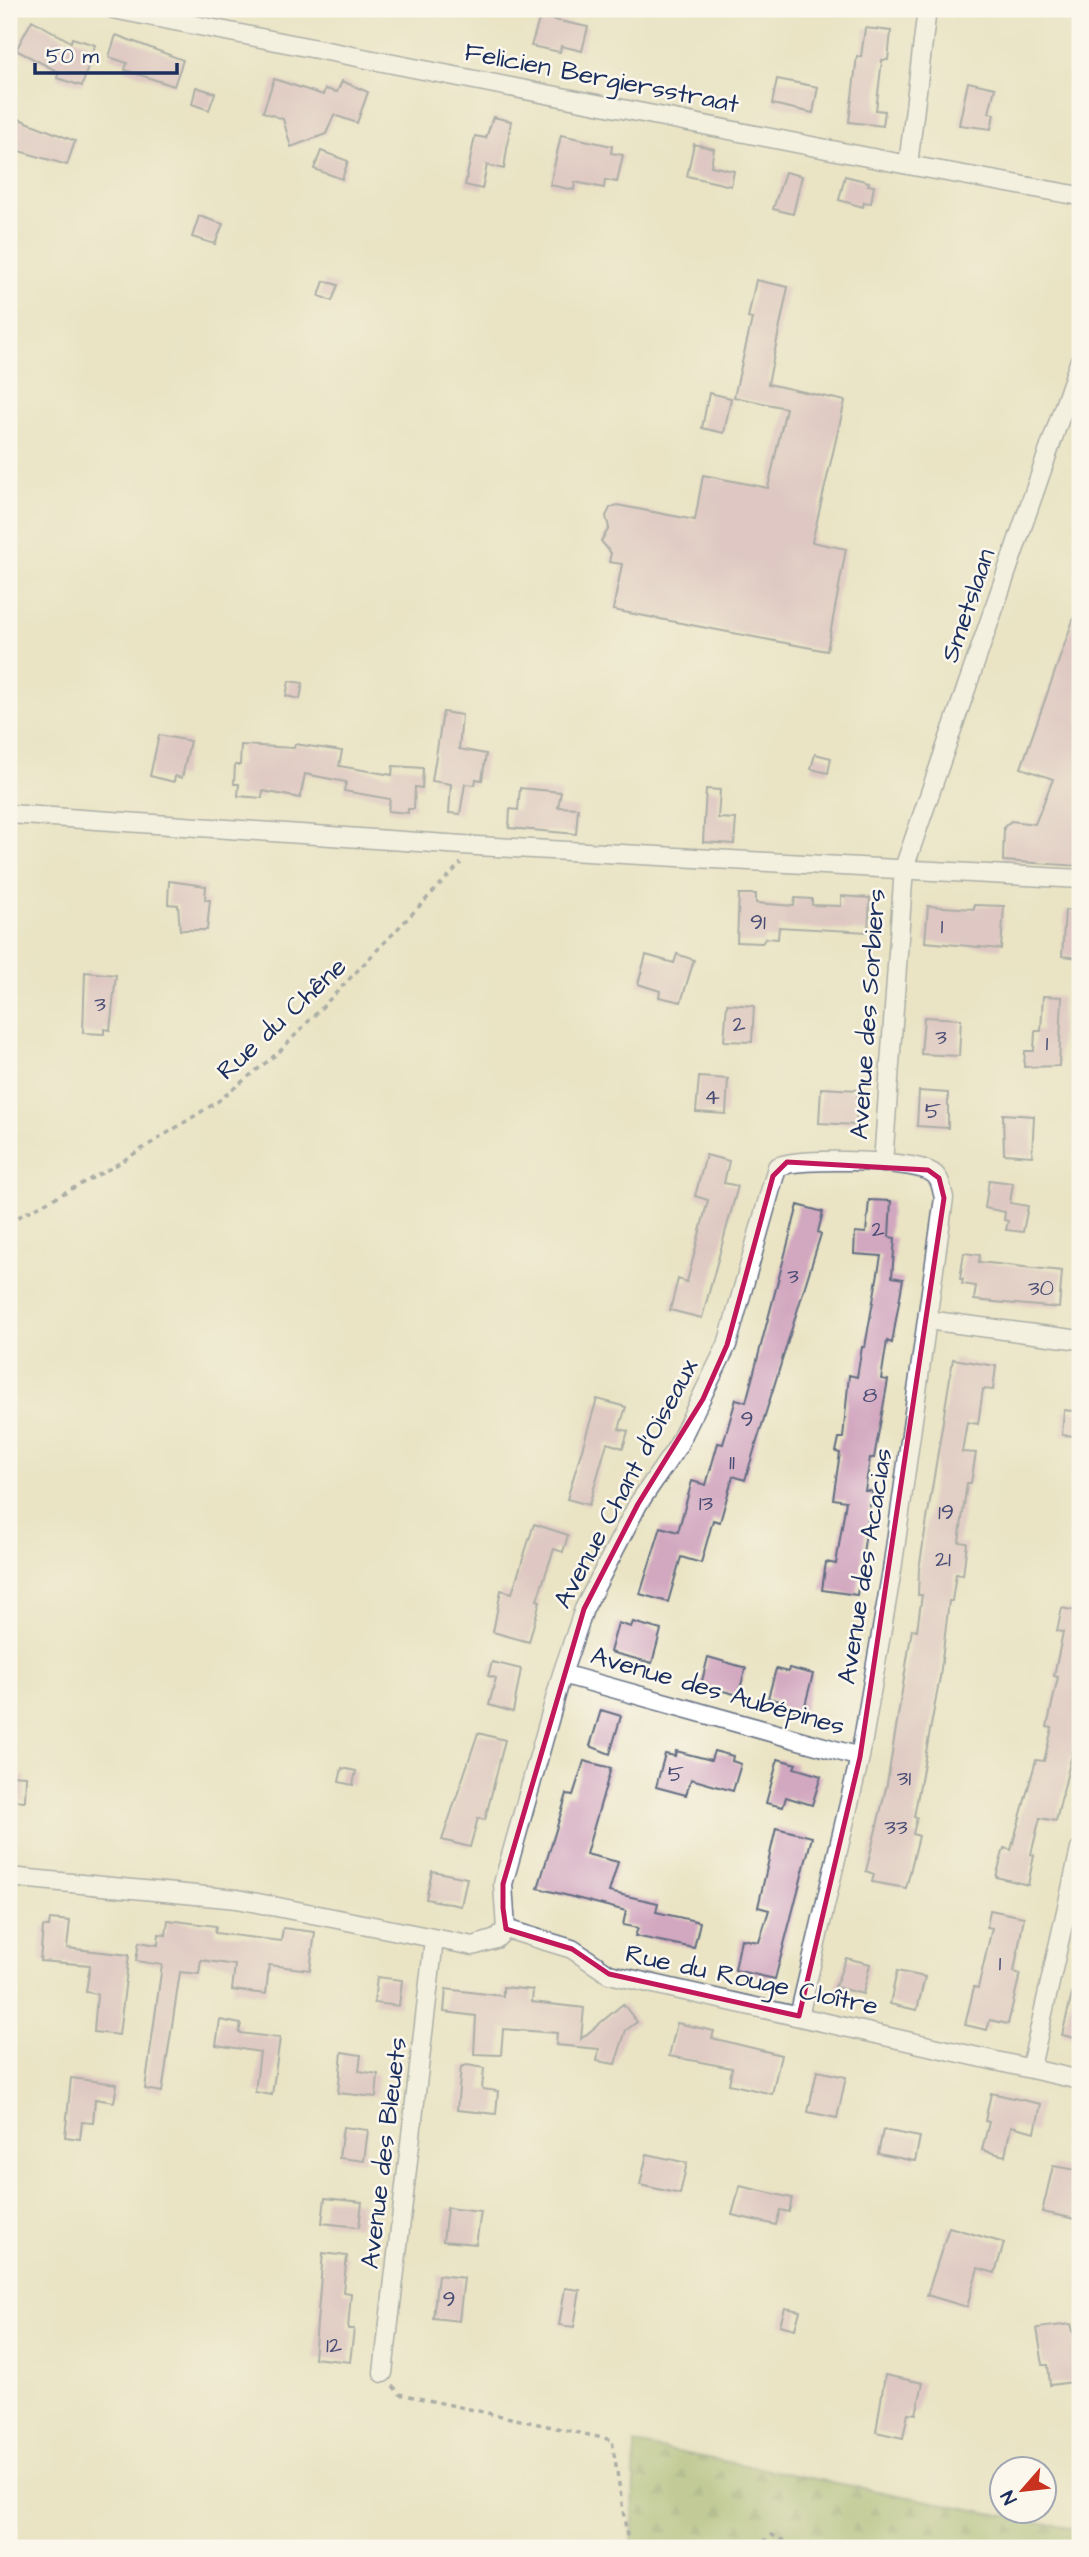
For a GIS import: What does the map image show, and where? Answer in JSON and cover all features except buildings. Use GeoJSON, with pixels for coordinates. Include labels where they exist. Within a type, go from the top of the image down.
{"type":"FeatureCollection","features":[{"type":"Feature","properties":{"kind":"street","name":"Felicien Bergiersstraat"},"geometry":{"type":"LineString","coordinates":[[113,9],[908,166],[1080,196]]}},
{"type":"Feature","properties":{"kind":"street"},"geometry":{"type":"LineString","coordinates":[[908,166],[927,9]]}},
{"type":"Feature","properties":{"kind":"street","name":"Smetslaan"},"geometry":{"type":"LineString","coordinates":[[904,868],[1080,360]]}},
{"type":"Feature","properties":{"kind":"street"},"geometry":{"type":"LineString","coordinates":[[9,814],[477,846],[1080,879]]}},
{"type":"Feature","properties":{"kind":"street","name":"Avenue des Sorbiers"},"geometry":{"type":"LineString","coordinates":[[883,1163],[904,868]]}},
{"type":"Feature","properties":{"kind":"street","name":"Avenue Chant d'Oiseaux"},"geometry":{"type":"LineString","coordinates":[[506,1929],[503,1884],[562,1674],[584,1609],[638,1504],[677,1447],[727,1345],[777,1167],[788,1162],[812,1161],[883,1163]]}},
{"type":"Feature","properties":{"kind":"street","name":"Avenue des Acacias"},"geometry":{"type":"LineString","coordinates":[[799,2016],[860,1757],[892,1570],[944,1198],[939,1178],[928,1170],[883,1163]]}},
{"type":"Feature","properties":{"kind":"street"},"geometry":{"type":"LineString","coordinates":[[928,1320],[1080,1339]]}},
{"type":"Feature","properties":{"kind":"street","name":"Avenue des Aubépines"},"geometry":{"type":"LineString","coordinates":[[562,1674],[860,1757]]}},
{"type":"Feature","properties":{"kind":"street"},"geometry":{"type":"LineString","coordinates":[[1031,2067],[1080,1849]]}},
{"type":"Feature","properties":{"kind":"street"},"geometry":{"type":"LineString","coordinates":[[9,1877],[237,1899],[472,1946],[496,1939],[506,1929]]}},
{"type":"Feature","properties":{"kind":"street","name":"Rue du Rouge Cloître"},"geometry":{"type":"LineString","coordinates":[[506,1929],[572,1949],[609,1974],[1080,2080]]}},
{"type":"Feature","properties":{"kind":"street","name":"Avenue des Bleuets"},"geometry":{"type":"LineString","coordinates":[[383,2373],[434,1940]]}},
{"type":"Feature","properties":{"kind":"path","name":"Rue du Chêne"},"geometry":{"type":"LineString","coordinates":[[9,1222],[113,1167],[217,1102],[279,1052],[308,1024],[477,846]]}},
{"type":"Feature","properties":{"kind":"path"},"geometry":{"type":"LineString","coordinates":[[383,2373],[400,2394],[612,2440],[629,2548]]}},
{"type":"Feature","properties":{"kind":"path"},"geometry":{"type":"LineString","coordinates":[[755,2548],[772,2535],[799,2548]]}},
{"type":"Feature","properties":{"kind":"highlighted area"},"geometry":{"type":"Polygon","coordinates":[[[787,1162],[928,1170],[939,1178],[944,1198],[860,1757],[799,2016],[609,1974],[572,1949],[506,1929],[503,1908],[503,1884],[584,1609],[638,1504],[703,1399],[727,1345],[773,1176],[787,1162]]]}},
{"type":"Feature","properties":{"kind":"green space"},"geometry":{"type":"Polygon","coordinates":[[[635,2444],[988,2512],[988,2526],[1058,2526],[1080,2530],[1080,2548],[632,2548],[635,2444]]]}}]}
